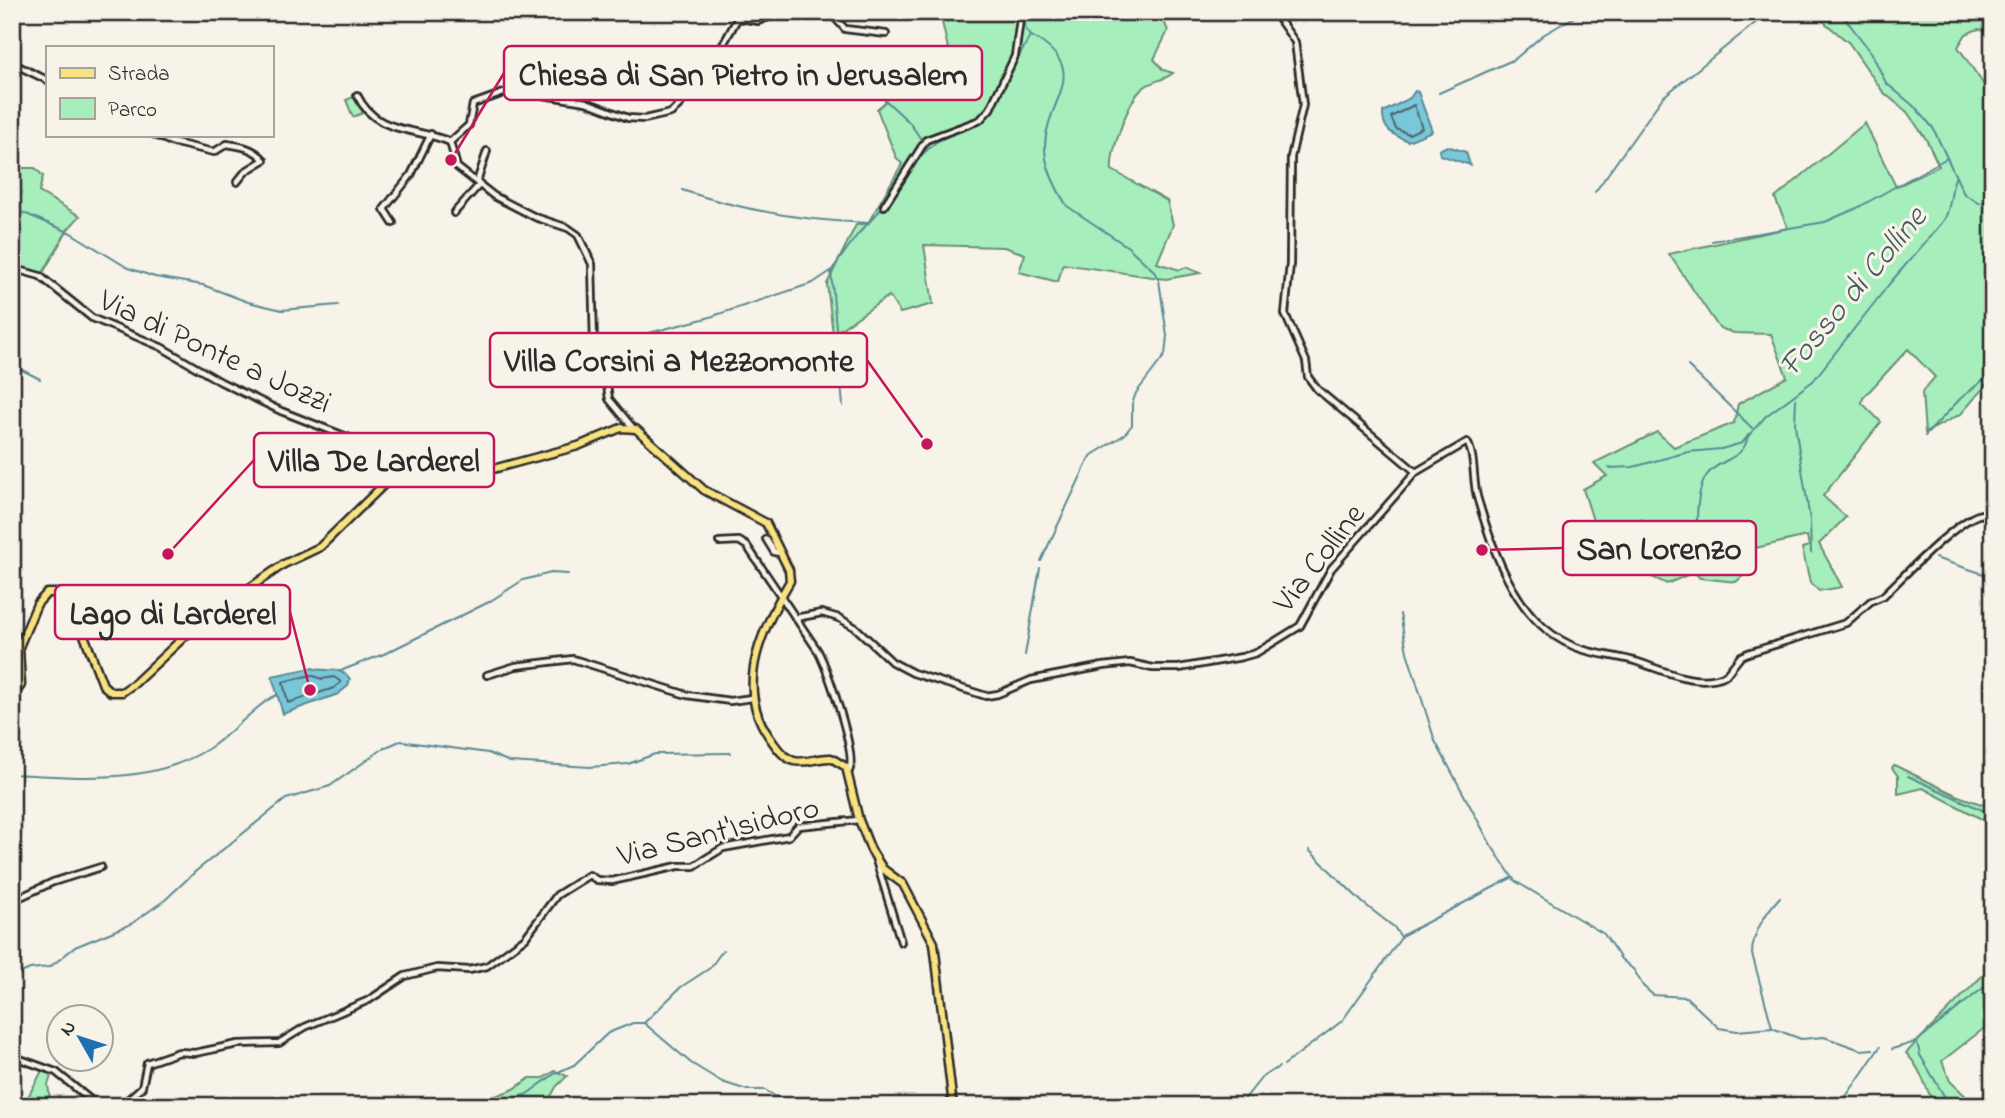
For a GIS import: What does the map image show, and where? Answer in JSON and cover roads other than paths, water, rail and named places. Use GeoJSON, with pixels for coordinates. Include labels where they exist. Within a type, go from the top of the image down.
{"type":"FeatureCollection","features":[{"type":"Feature","properties":{"kind":"main road"},"geometry":{"type":"LineString","coordinates":[[12,698],[21,685],[19,647],[37,604],[47,593],[61,593],[71,601],[103,685],[111,692],[122,692],[199,623],[284,564],[323,545],[408,461],[482,472],[579,446],[621,428],[633,428],[646,435],[704,490],[761,520],[781,552],[790,579],[765,626],[753,676],[751,698],[760,723],[785,757],[803,762],[831,758],[842,763],[849,771],[859,820],[875,857],[884,870],[900,879],[932,936],[952,1103]]}},
{"type":"Feature","properties":{"kind":"street"},"geometry":{"type":"LineString","coordinates":[[450,142],[469,125],[473,104],[509,91],[586,103],[628,118],[645,119],[671,113],[704,81],[740,15],[758,21],[781,12]]}},
{"type":"Feature","properties":{"kind":"street"},"geometry":{"type":"LineString","coordinates":[[830,12],[845,29],[886,34]]}},
{"type":"Feature","properties":{"kind":"street"},"geometry":{"type":"LineString","coordinates":[[884,206],[926,140],[985,116],[1016,56],[1021,12]]}},
{"type":"Feature","properties":{"kind":"street"},"geometry":{"type":"LineString","coordinates":[[1274,12],[1295,42],[1303,105],[1291,157],[1290,264],[1285,314],[1306,361],[1308,377],[1317,389],[1416,472]]}},
{"type":"Feature","properties":{"kind":"street"},"geometry":{"type":"LineString","coordinates":[[12,63],[46,80]]}},
{"type":"Feature","properties":{"kind":"street"},"geometry":{"type":"LineString","coordinates":[[357,95],[365,112],[372,117],[396,129],[431,134],[450,142]]}},
{"type":"Feature","properties":{"kind":"street"},"geometry":{"type":"LineString","coordinates":[[393,223],[384,209],[411,175],[431,134]]}},
{"type":"Feature","properties":{"kind":"street"},"geometry":{"type":"LineString","coordinates":[[157,136],[214,152],[227,144],[243,146],[259,154],[264,160],[246,171],[237,182]]}},
{"type":"Feature","properties":{"kind":"street"},"geometry":{"type":"LineString","coordinates":[[450,142],[457,167],[502,201],[540,219],[568,228],[578,235],[592,264],[593,343],[604,364],[609,399],[633,428]]}},
{"type":"Feature","properties":{"kind":"street"},"geometry":{"type":"LineString","coordinates":[[454,213],[479,183],[487,151]]}},
{"type":"Feature","properties":{"kind":"street","name":"Via di Ponte a Jozzi"},"geometry":{"type":"LineString","coordinates":[[12,268],[40,276],[92,318],[161,347],[221,383],[281,411],[408,461]]}},
{"type":"Feature","properties":{"kind":"street","name":"Via Colline"},"geometry":{"type":"LineString","coordinates":[[795,618],[822,613],[839,618],[856,628],[892,662],[913,673],[986,696],[998,694],[1031,680],[1103,666],[1130,663],[1153,668],[1179,668],[1242,657],[1256,653],[1300,626],[1331,569],[1416,472],[1464,442],[1469,444],[1476,494],[1492,542],[1515,595],[1532,616],[1553,634],[1580,649],[1619,656],[1685,678],[1721,678],[1727,675],[1741,656],[1846,623],[1871,601],[1883,596],[1958,524],[1974,515],[1983,514],[1988,518]]}},
{"type":"Feature","properties":{"kind":"street"},"geometry":{"type":"LineString","coordinates":[[766,539],[775,554],[781,552]]}},
{"type":"Feature","properties":{"kind":"street"},"geometry":{"type":"LineString","coordinates":[[719,542],[739,541],[746,545],[827,668],[852,765],[849,771]]}},
{"type":"Feature","properties":{"kind":"street"},"geometry":{"type":"LineString","coordinates":[[487,675],[516,666],[573,659],[687,695],[730,701],[751,698]]}},
{"type":"Feature","properties":{"kind":"street","name":"Via Sant'Isidoro"},"geometry":{"type":"LineString","coordinates":[[121,1106],[142,1087],[147,1063],[168,1054],[195,1053],[238,1044],[279,1043],[305,1027],[369,999],[405,976],[437,968],[469,970],[487,966],[525,938],[557,895],[589,875],[597,880],[612,881],[678,866],[694,866],[723,848],[789,836],[798,826],[859,820]]}},
{"type":"Feature","properties":{"kind":"street"},"geometry":{"type":"LineString","coordinates":[[875,857],[901,942]]}},
{"type":"Feature","properties":{"kind":"street"},"geometry":{"type":"LineString","coordinates":[[12,901],[53,882],[101,867]]}},
{"type":"Feature","properties":{"kind":"street"},"geometry":{"type":"LineString","coordinates":[[12,1056],[56,1072],[97,1106]]}},
{"type":"Feature","properties":{"kind":"street"},"geometry":{"type":"LineString","coordinates":[[945,1106],[952,1103]]}},
{"type":"Feature","properties":{"kind":"water"},"geometry":{"type":"Polygon","coordinates":[[[1415,91],[1418,92],[1432,131],[1408,141],[1387,128],[1383,112],[1410,98],[1415,91]]]}},
{"type":"Feature","properties":{"kind":"water"},"geometry":{"type":"Polygon","coordinates":[[[1447,146],[1466,152],[1470,165],[1440,155],[1439,150],[1447,146]]]}},
{"type":"Feature","properties":{"kind":"water"},"geometry":{"type":"Polygon","coordinates":[[[312,668],[342,672],[350,679],[348,686],[338,694],[283,714],[272,676],[312,668]]]}},
{"type":"Feature","properties":{"kind":"waterway"},"geometry":{"type":"LineString","coordinates":[[1024,12],[1026,30],[1030,34]]}},
{"type":"Feature","properties":{"kind":"waterway"},"geometry":{"type":"LineString","coordinates":[[1439,93],[1515,59],[1543,35],[1583,12]]}},
{"type":"Feature","properties":{"kind":"waterway"},"geometry":{"type":"LineString","coordinates":[[1595,192],[1663,97],[1769,12]]}},
{"type":"Feature","properties":{"kind":"waterway"},"geometry":{"type":"LineString","coordinates":[[1840,12],[1871,52],[1886,83],[1916,108],[1933,128],[1964,194],[1979,203],[1993,202]]}},
{"type":"Feature","properties":{"kind":"waterway"},"geometry":{"type":"LineString","coordinates":[[1030,35],[1049,48],[1060,61],[1064,73],[1047,129],[1045,146],[1055,185],[1067,206],[1128,247],[1153,270],[1159,280],[1167,336],[1165,355],[1136,393],[1132,404],[1132,425],[1124,435],[1092,455],[1041,561]]}},
{"type":"Feature","properties":{"kind":"waterway"},"geometry":{"type":"LineString","coordinates":[[1005,83],[1030,36]]}},
{"type":"Feature","properties":{"kind":"waterway"},"geometry":{"type":"LineString","coordinates":[[856,73],[910,123],[927,148]]}},
{"type":"Feature","properties":{"kind":"waterway"},"geometry":{"type":"LineString","coordinates":[[915,161],[936,142],[971,125]]}},
{"type":"Feature","properties":{"kind":"waterway"},"geometry":{"type":"LineString","coordinates":[[1712,241],[1825,222],[1857,208],[1947,158]]}},
{"type":"Feature","properties":{"kind":"waterway"},"geometry":{"type":"LineString","coordinates":[[896,191],[905,178]]}},
{"type":"Feature","properties":{"kind":"waterway","name":"Fosso di Colline"},"geometry":{"type":"LineString","coordinates":[[1609,468],[1633,467],[1688,452],[1721,449],[1742,443],[1766,416],[1813,381],[1890,283],[1941,224],[1949,208],[1955,178]]}},
{"type":"Feature","properties":{"kind":"waterway"},"geometry":{"type":"LineString","coordinates":[[682,190],[774,214],[869,223]]}},
{"type":"Feature","properties":{"kind":"waterway"},"geometry":{"type":"LineString","coordinates":[[602,345],[707,318],[813,283],[831,271],[858,234],[884,206]]}},
{"type":"Feature","properties":{"kind":"waterway"},"geometry":{"type":"LineString","coordinates":[[12,208],[71,233],[128,268],[155,277],[203,285],[248,302],[282,310],[338,305]]}},
{"type":"Feature","properties":{"kind":"waterway"},"geometry":{"type":"LineString","coordinates":[[831,271],[843,406]]}},
{"type":"Feature","properties":{"kind":"waterway"},"geometry":{"type":"LineString","coordinates":[[12,365],[40,379]]}},
{"type":"Feature","properties":{"kind":"waterway"},"geometry":{"type":"LineString","coordinates":[[1688,366],[1752,428]]}},
{"type":"Feature","properties":{"kind":"waterway"},"geometry":{"type":"LineString","coordinates":[[1925,436],[1961,398],[1993,372]]}},
{"type":"Feature","properties":{"kind":"waterway"},"geometry":{"type":"LineString","coordinates":[[1796,398],[1795,425],[1810,520],[1811,553]]}},
{"type":"Feature","properties":{"kind":"waterway"},"geometry":{"type":"LineString","coordinates":[[1699,568],[1697,520],[1702,484],[1712,469],[1742,450],[1748,435]]}},
{"type":"Feature","properties":{"kind":"waterway"},"geometry":{"type":"LineString","coordinates":[[1935,558],[1993,577]]}},
{"type":"Feature","properties":{"kind":"waterway"},"geometry":{"type":"LineString","coordinates":[[1025,655],[1040,568]]}},
{"type":"Feature","properties":{"kind":"waterway"},"geometry":{"type":"LineString","coordinates":[[340,671],[384,654],[489,602],[523,580],[551,573],[568,574]]}},
{"type":"Feature","properties":{"kind":"waterway"},"geometry":{"type":"LineString","coordinates":[[1400,614],[1407,652],[1435,741],[1491,845],[1515,881],[1604,934],[1621,959],[1634,970],[1643,986],[1653,995],[1686,997],[1719,1028],[1737,1031],[1772,1028],[1801,1039],[1824,1037],[1861,1050],[1873,1049]]}},
{"type":"Feature","properties":{"kind":"waterway"},"geometry":{"type":"LineString","coordinates":[[12,774],[114,776],[164,768],[211,747],[262,704],[277,695]]}},
{"type":"Feature","properties":{"kind":"waterway"},"geometry":{"type":"LineString","coordinates":[[12,977],[30,969],[50,967],[75,947],[131,924],[165,900],[196,871],[286,799],[330,786],[384,748],[400,741],[488,753],[510,762],[590,767],[628,764],[655,754],[730,753]]}},
{"type":"Feature","properties":{"kind":"waterway"},"geometry":{"type":"LineString","coordinates":[[1908,776],[1993,815]]}},
{"type":"Feature","properties":{"kind":"waterway"},"geometry":{"type":"LineString","coordinates":[[1309,850],[1363,903],[1394,927],[1401,937]]}},
{"type":"Feature","properties":{"kind":"waterway"},"geometry":{"type":"LineString","coordinates":[[1284,1065],[1342,1021],[1403,935],[1511,878]]}},
{"type":"Feature","properties":{"kind":"waterway"},"geometry":{"type":"LineString","coordinates":[[1772,1027],[1752,954],[1754,939],[1761,924],[1780,897]]}},
{"type":"Feature","properties":{"kind":"waterway"},"geometry":{"type":"LineString","coordinates":[[644,1023],[681,987],[710,968],[723,950]]}},
{"type":"Feature","properties":{"kind":"waterway"},"geometry":{"type":"LineString","coordinates":[[1892,1049],[1916,1042],[1993,980]]}},
{"type":"Feature","properties":{"kind":"waterway"},"geometry":{"type":"LineString","coordinates":[[491,1106],[527,1094],[556,1073],[574,1065],[608,1033],[633,1023],[644,1023],[691,1063],[722,1082],[747,1090],[765,1090],[791,1106]]}},
{"type":"Feature","properties":{"kind":"waterway"},"geometry":{"type":"LineString","coordinates":[[1917,1042],[1920,1055],[1950,1106]]}},
{"type":"Feature","properties":{"kind":"waterway"},"geometry":{"type":"LineString","coordinates":[[1835,1106],[1845,1098],[1880,1047]]}},
{"type":"Feature","properties":{"kind":"waterway"},"geometry":{"type":"LineString","coordinates":[[1239,1106],[1262,1077],[1279,1067]]}},
{"type":"Feature","properties":{"kind":"tunnel"},"geometry":{"type":"LineString","coordinates":[[12,702],[12,785]]}},
{"type":"Feature","properties":{"kind":"place","name":"Chiesa di San Pietro in Jerusalem"},"geometry":{"type":"Point","coordinates":[451,160]}},
{"type":"Feature","properties":{"kind":"place","name":"Villa Corsini a Mezzomonte"},"geometry":{"type":"Point","coordinates":[927,444]}},
{"type":"Feature","properties":{"kind":"place","name":"San Lorenzo"},"geometry":{"type":"Point","coordinates":[1482,550]}},
{"type":"Feature","properties":{"kind":"place","name":"Villa De Larderel"},"geometry":{"type":"Point","coordinates":[168,554]}},
{"type":"Feature","properties":{"kind":"place","name":"Lago di Larderel"},"geometry":{"type":"Point","coordinates":[310,690]}}]}
